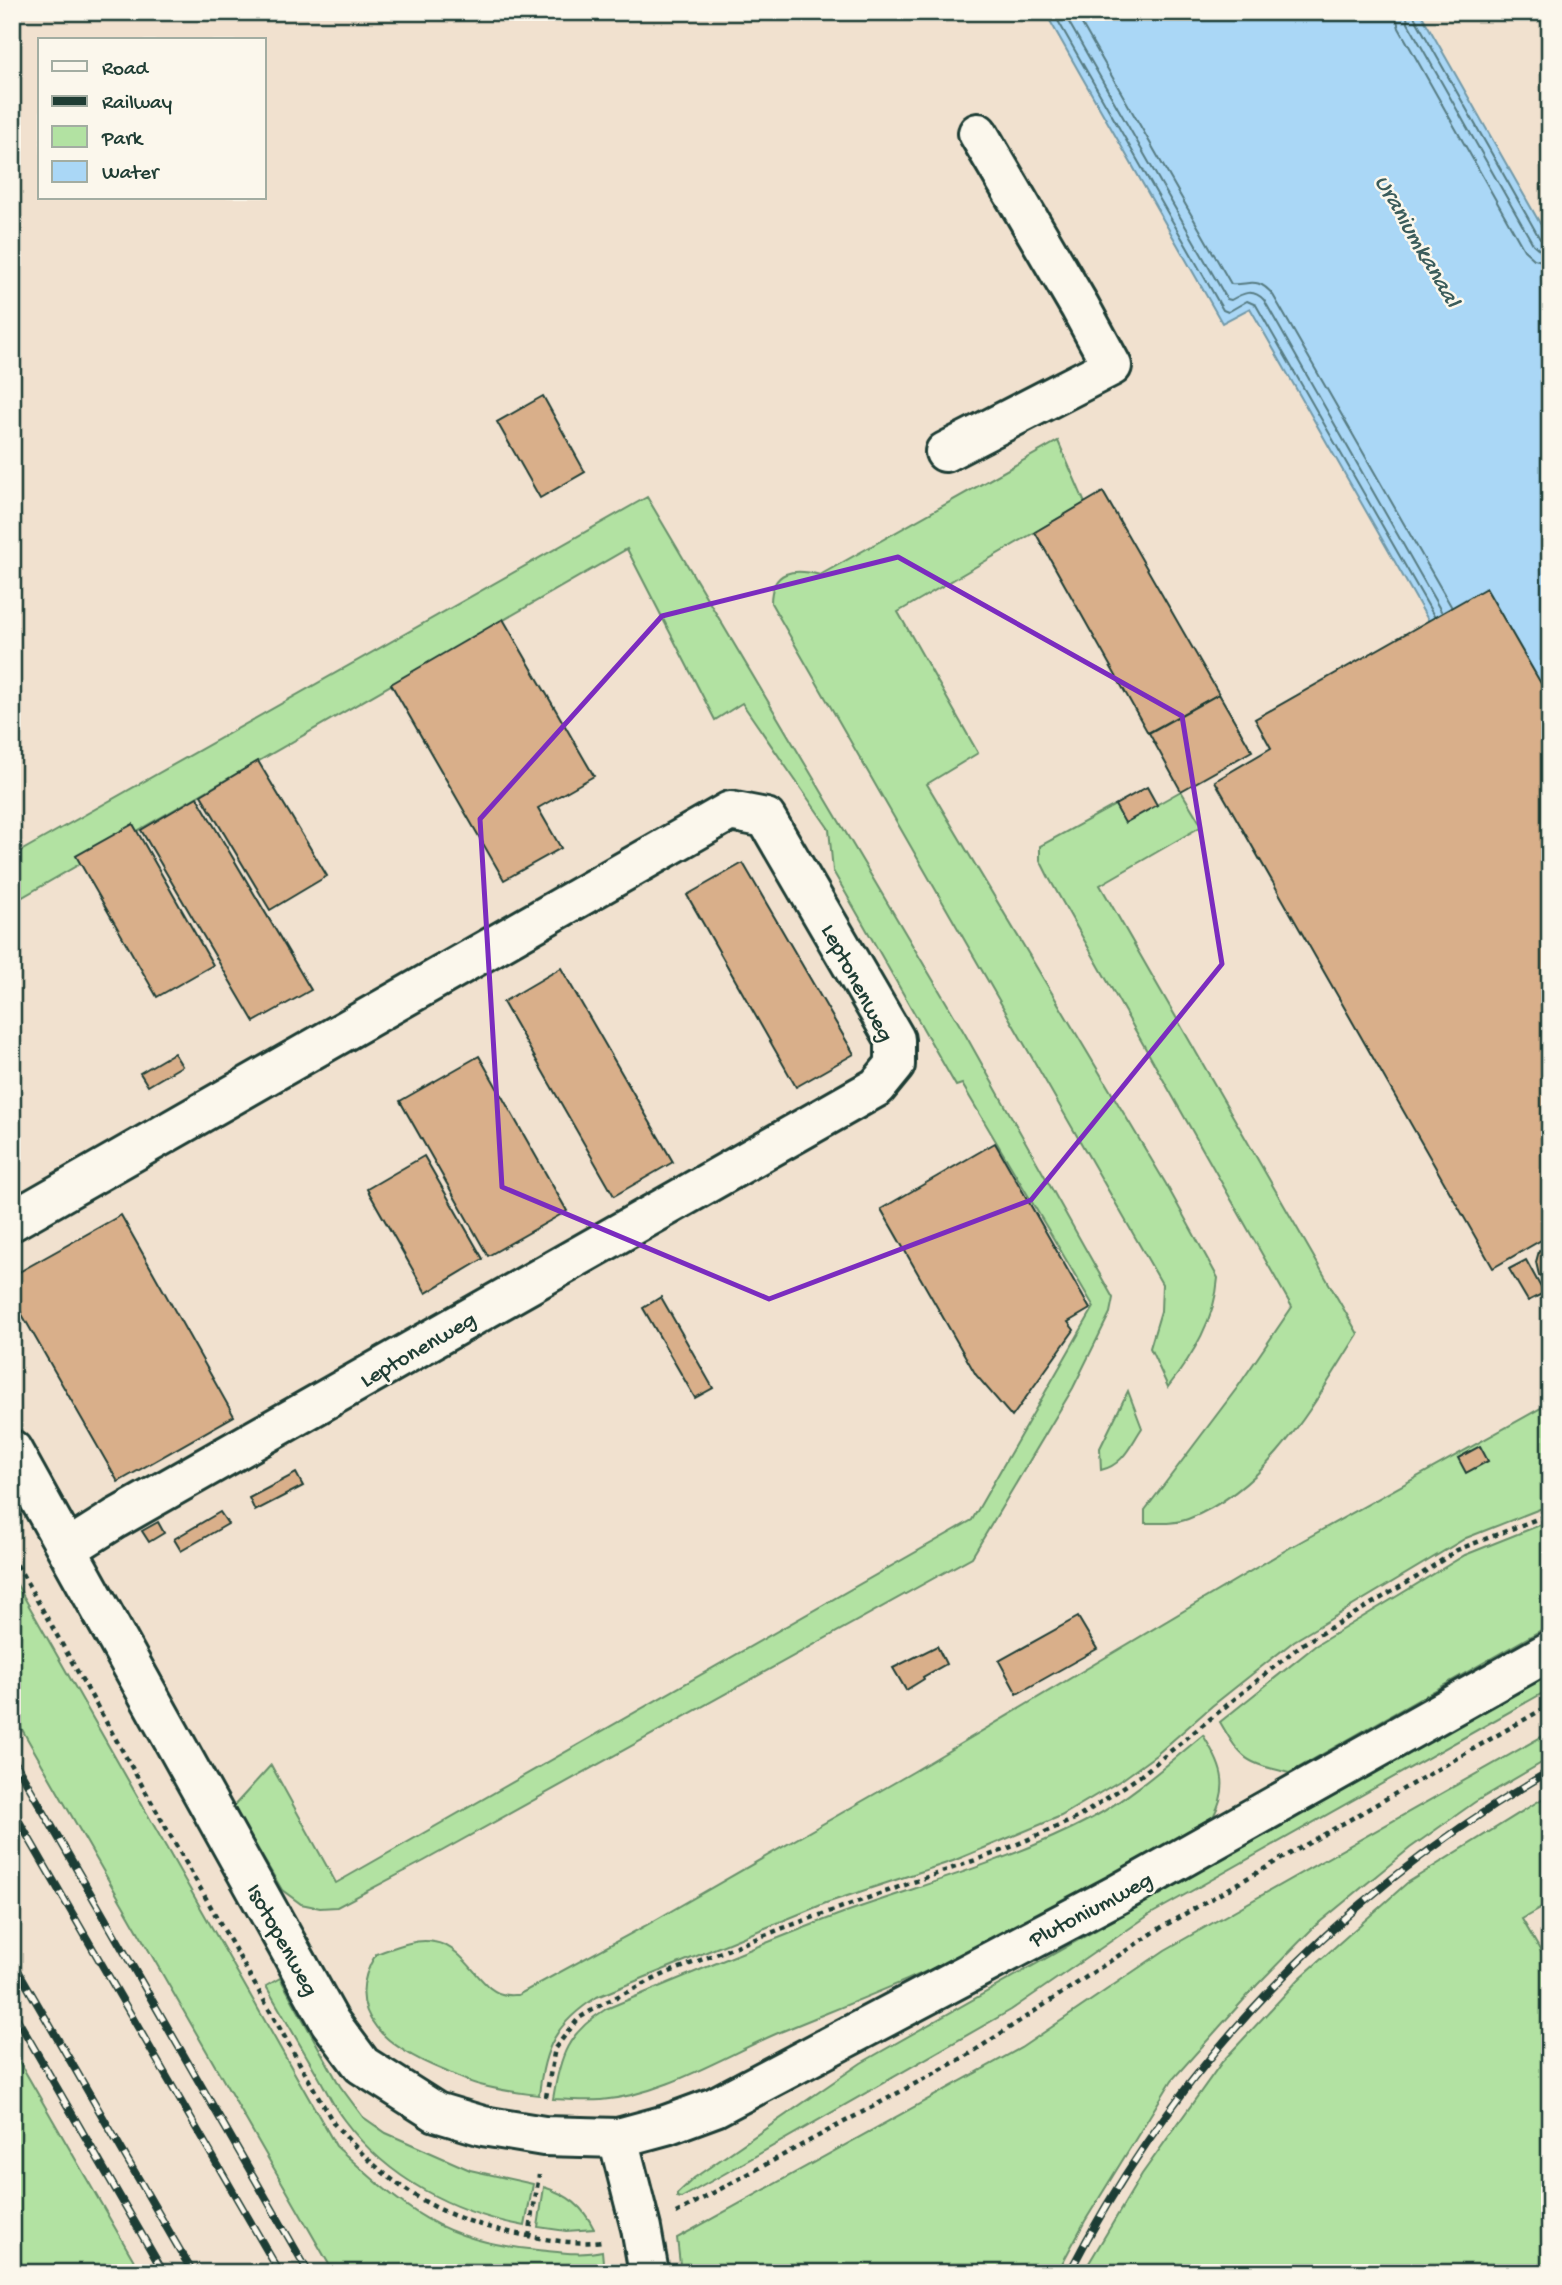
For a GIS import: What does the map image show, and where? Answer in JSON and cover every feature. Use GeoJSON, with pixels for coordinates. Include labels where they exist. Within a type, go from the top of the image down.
{"type":"FeatureCollection","features":[{"type":"Feature","properties":{"kind":"street"},"geometry":{"type":"LineString","coordinates":[[944,452],[1112,366],[978,133]]}},
{"type":"Feature","properties":{"kind":"street","name":"Leptonenweg"},"geometry":{"type":"LineString","coordinates":[[12,1221],[730,811],[766,818],[895,1039],[895,1065],[877,1087],[115,1519],[69,1548]]}},
{"type":"Feature","properties":{"kind":"street","name":"Isotopenweg"},"geometry":{"type":"LineString","coordinates":[[12,1450],[69,1548],[330,2022],[362,2065],[436,2112],[483,2126],[544,2136],[618,2138]]}},
{"type":"Feature","properties":{"kind":"street","name":"Plutoniumweg"},"geometry":{"type":"LineString","coordinates":[[618,2138],[666,2125],[715,2107],[788,2069],[1118,1894],[1550,1651]]}},
{"type":"Feature","properties":{"kind":"street"},"geometry":{"type":"LineString","coordinates":[[618,2138],[641,2228],[649,2273]]}},
{"type":"Feature","properties":{"kind":"path"},"geometry":{"type":"LineString","coordinates":[[530,2237],[544,2136],[546,2092],[555,2048],[579,2018],[606,2001],[667,1973],[786,1927],[1004,1850],[1077,1818],[1140,1776],[1301,1645],[1417,1577],[1457,1550],[1550,1514]]}},
{"type":"Feature","properties":{"kind":"path"},"geometry":{"type":"LineString","coordinates":[[12,1556],[334,2124],[366,2160],[415,2197],[443,2212],[485,2228],[566,2242],[600,2242],[675,2213],[968,2055],[1162,1927],[1550,1705]]}},
{"type":"Feature","properties":{"kind":"highlighted area"},"geometry":{"type":"Polygon","coordinates":[[[898,557],[1182,716],[1222,964],[1031,1200],[769,1299],[502,1187],[480,819],[662,616],[898,557]]]}},
{"type":"Feature","properties":{"kind":"shaded area"},"geometry":{"type":"Polygon","coordinates":[[[12,12],[1045,12],[1222,322],[1250,307],[1544,823],[1550,899],[1550,2273],[12,2273],[12,12]]]}},
{"type":"Feature","properties":{"kind":"shaded area"},"geometry":{"type":"Polygon","coordinates":[[[1415,12],[1550,12],[1550,242],[1415,12]]]}},
{"type":"Feature","properties":{"kind":"green space"},"geometry":{"type":"Polygon","coordinates":[[[1058,441],[1085,503],[898,612],[978,753],[927,784],[1166,1184],[1218,1278],[1212,1308],[1201,1336],[1168,1387],[1150,1348],[1161,1311],[1162,1284],[771,603],[775,584],[786,574],[801,572],[820,575],[1058,441]]]}},
{"type":"Feature","properties":{"kind":"green space"},"geometry":{"type":"Polygon","coordinates":[[[647,497],[965,1034],[1113,1298],[1110,1313],[1073,1388],[972,1557],[337,1907],[320,1908],[301,1904],[282,1890],[233,1807],[271,1765],[336,1883],[972,1520],[1094,1307],[962,1084],[956,1086],[833,871],[829,829],[742,703],[715,720],[627,549],[12,903],[12,856],[647,497]]]}},
{"type":"Feature","properties":{"kind":"green space"},"geometry":{"type":"Polygon","coordinates":[[[1181,791],[1202,826],[1100,885],[1358,1334],[1287,1440],[1266,1465],[1243,1486],[1217,1505],[1188,1519],[1145,1523],[1145,1510],[1237,1388],[1292,1307],[1049,878],[1040,860],[1040,846],[1115,805],[1126,822],[1181,791]]]}},
{"type":"Feature","properties":{"kind":"green space"},"geometry":{"type":"Polygon","coordinates":[[[1128,1391],[1142,1428],[1120,1459],[1101,1470],[1100,1448],[1128,1391]]]}},
{"type":"Feature","properties":{"kind":"green space"},"geometry":{"type":"Polygon","coordinates":[[[1550,1403],[1550,1505],[1466,1538],[1294,1641],[1212,1706],[1156,1755],[1123,1779],[1061,1816],[953,1861],[826,1903],[597,1997],[571,2017],[554,2038],[544,2063],[539,2095],[476,2084],[407,2053],[377,2028],[367,2013],[363,1995],[366,1976],[376,1954],[419,1941],[445,1945],[455,1951],[494,1990],[504,1995],[518,1995],[645,1926],[913,1772],[1291,1547],[1550,1403]]]}},
{"type":"Feature","properties":{"kind":"green space"},"geometry":{"type":"Polygon","coordinates":[[[1550,1521],[1550,1625],[1289,1773],[1254,1763],[1234,1745],[1220,1722],[1315,1646],[1465,1555],[1550,1521]]]}},
{"type":"Feature","properties":{"kind":"green space"},"geometry":{"type":"Polygon","coordinates":[[[12,1576],[336,2146],[405,2205],[449,2230],[504,2246],[570,2253],[602,2251],[604,2273],[334,2273],[12,1712],[12,1576]]]}},
{"type":"Feature","properties":{"kind":"green space"},"geometry":{"type":"Polygon","coordinates":[[[1550,1673],[1550,1689],[1149,1915],[1011,2010],[717,2178],[681,2198],[677,2197],[694,2178],[861,2063],[1550,1673]]]}},
{"type":"Feature","properties":{"kind":"green space"},"geometry":{"type":"Polygon","coordinates":[[[1550,1732],[1550,1758],[1475,1802],[1410,1848],[1315,1926],[1257,1985],[1172,2080],[1085,2221],[1057,2273],[681,2273],[677,2238],[1021,2048],[1165,1950],[1550,1732]]]}},
{"type":"Feature","properties":{"kind":"green space"},"geometry":{"type":"Polygon","coordinates":[[[1203,1735],[1222,1775],[1222,1794],[1213,1817],[1073,1898],[961,1955],[669,2083],[624,2097],[601,2100],[553,2099],[559,2070],[568,2047],[582,2027],[606,2009],[813,1924],[1001,1859],[1062,1833],[1121,1800],[1203,1735]]]}},
{"type":"Feature","properties":{"kind":"green space"},"geometry":{"type":"Polygon","coordinates":[[[1550,1794],[1550,1903],[1522,1919],[1550,1967],[1550,2273],[1083,2273],[1142,2174],[1222,2062],[1300,1978],[1407,1883],[1550,1794]]]}},
{"type":"Feature","properties":{"kind":"green space"},"geometry":{"type":"Polygon","coordinates":[[[280,1978],[340,2086],[363,2117],[386,2133],[470,2170],[533,2184],[525,2226],[473,2212],[424,2190],[381,2160],[361,2141],[336,2109],[266,1986],[280,1978]]]}},
{"type":"Feature","properties":{"kind":"green space"},"geometry":{"type":"Polygon","coordinates":[[[12,2049],[141,2273],[27,2273],[12,2248],[12,2049]]]}},
{"type":"Feature","properties":{"kind":"green space"},"geometry":{"type":"Polygon","coordinates":[[[544,2187],[574,2202],[594,2229],[566,2231],[538,2227],[544,2187]]]}},
{"type":"Feature","properties":{"kind":"water","name":"Uraniumkanaal"},"geometry":{"type":"Polygon","coordinates":[[[1045,12],[1420,12],[1550,241],[1550,899],[1544,823],[1250,308],[1222,323],[1045,12]]]}},
{"type":"Feature","properties":{"kind":"building"},"geometry":{"type":"Polygon","coordinates":[[[543,396],[585,472],[540,498],[497,422],[543,396]]]}},
{"type":"Feature","properties":{"kind":"building"},"geometry":{"type":"Polygon","coordinates":[[[1103,492],[1219,694],[1148,733],[1035,532],[1103,492]]]}},
{"type":"Feature","properties":{"kind":"building"},"geometry":{"type":"Polygon","coordinates":[[[1486,588],[1550,699],[1550,1235],[1493,1268],[1215,781],[1271,748],[1255,719],[1486,588]]]}},
{"type":"Feature","properties":{"kind":"building"},"geometry":{"type":"Polygon","coordinates":[[[503,619],[594,776],[538,808],[561,848],[504,880],[391,684],[503,619]]]}},
{"type":"Feature","properties":{"kind":"building"},"geometry":{"type":"Polygon","coordinates":[[[1219,694],[1252,751],[1181,791],[1149,733],[1219,694]]]}},
{"type":"Feature","properties":{"kind":"building"},"geometry":{"type":"Polygon","coordinates":[[[258,761],[327,876],[270,910],[201,795],[258,761]]]}},
{"type":"Feature","properties":{"kind":"building"},"geometry":{"type":"Polygon","coordinates":[[[1147,787],[1157,805],[1125,823],[1115,805],[1147,787]]]}},
{"type":"Feature","properties":{"kind":"building"},"geometry":{"type":"Polygon","coordinates":[[[197,797],[311,990],[254,1022],[141,830],[197,797]]]}},
{"type":"Feature","properties":{"kind":"building"},"geometry":{"type":"Polygon","coordinates":[[[133,824],[213,965],[157,997],[76,856],[133,824]]]}},
{"type":"Feature","properties":{"kind":"building"},"geometry":{"type":"Polygon","coordinates":[[[743,863],[854,1054],[796,1087],[687,895],[743,863]]]}},
{"type":"Feature","properties":{"kind":"building"},"geometry":{"type":"Polygon","coordinates":[[[561,968],[673,1162],[614,1196],[503,1002],[561,968]]]}},
{"type":"Feature","properties":{"kind":"building"},"geometry":{"type":"Polygon","coordinates":[[[174,1053],[182,1066],[148,1086],[140,1073],[174,1053]]]}},
{"type":"Feature","properties":{"kind":"building"},"geometry":{"type":"Polygon","coordinates":[[[479,1056],[567,1211],[488,1256],[400,1101],[479,1056]]]}},
{"type":"Feature","properties":{"kind":"building"},"geometry":{"type":"Polygon","coordinates":[[[995,1143],[1090,1309],[1068,1322],[1074,1330],[1012,1417],[976,1375],[881,1209],[995,1143]]]}},
{"type":"Feature","properties":{"kind":"building"},"geometry":{"type":"Polygon","coordinates":[[[424,1156],[483,1259],[426,1293],[367,1189],[424,1156]]]}},
{"type":"Feature","properties":{"kind":"building"},"geometry":{"type":"Polygon","coordinates":[[[121,1215],[234,1416],[118,1482],[12,1297],[12,1276],[121,1215]]]}},
{"type":"Feature","properties":{"kind":"building"},"geometry":{"type":"Polygon","coordinates":[[[1549,1243],[1550,1284],[1539,1275],[1536,1262],[1539,1251],[1549,1243]]]}},
{"type":"Feature","properties":{"kind":"building"},"geometry":{"type":"Polygon","coordinates":[[[1526,1260],[1544,1293],[1528,1301],[1509,1269],[1526,1260]]]}},
{"type":"Feature","properties":{"kind":"building"},"geometry":{"type":"Polygon","coordinates":[[[661,1297],[713,1388],[695,1398],[643,1308],[661,1297]]]}},
{"type":"Feature","properties":{"kind":"building"},"geometry":{"type":"Polygon","coordinates":[[[1480,1446],[1488,1461],[1466,1473],[1458,1458],[1480,1446]]]}},
{"type":"Feature","properties":{"kind":"building"},"geometry":{"type":"Polygon","coordinates":[[[296,1473],[303,1486],[255,1511],[249,1498],[296,1473]]]}},
{"type":"Feature","properties":{"kind":"building"},"geometry":{"type":"Polygon","coordinates":[[[220,1512],[228,1524],[181,1551],[174,1539],[220,1512]]]}},
{"type":"Feature","properties":{"kind":"building"},"geometry":{"type":"Polygon","coordinates":[[[158,1522],[164,1533],[149,1542],[142,1531],[158,1522]]]}},
{"type":"Feature","properties":{"kind":"building"},"geometry":{"type":"Polygon","coordinates":[[[1078,1617],[1097,1649],[1017,1694],[999,1661],[1078,1617]]]}},
{"type":"Feature","properties":{"kind":"building"},"geometry":{"type":"Polygon","coordinates":[[[937,1646],[946,1664],[906,1690],[893,1668],[937,1646]]]}},
{"type":"Feature","properties":{"kind":"railway"},"geometry":{"type":"LineString","coordinates":[[12,1757],[309,2273]]}},
{"type":"Feature","properties":{"kind":"railway"},"geometry":{"type":"LineString","coordinates":[[1069,2273],[1113,2195],[1162,2121],[1215,2052],[1273,1987],[1336,1927],[1403,1870],[1474,1819],[1550,1771]]}},
{"type":"Feature","properties":{"kind":"railway"},"geometry":{"type":"LineString","coordinates":[[12,1809],[280,2273]]}},
{"type":"Feature","properties":{"kind":"railway"},"geometry":{"type":"LineString","coordinates":[[12,1960],[193,2273]]}},
{"type":"Feature","properties":{"kind":"railway"},"geometry":{"type":"LineString","coordinates":[[12,2010],[164,2273]]}}]}
